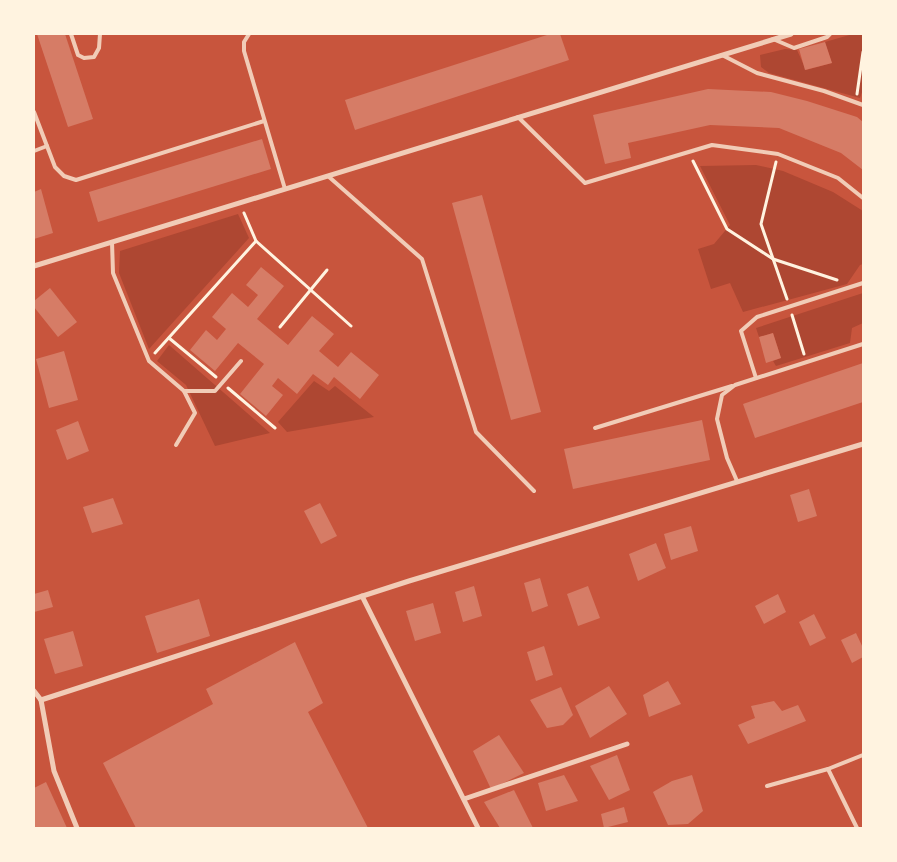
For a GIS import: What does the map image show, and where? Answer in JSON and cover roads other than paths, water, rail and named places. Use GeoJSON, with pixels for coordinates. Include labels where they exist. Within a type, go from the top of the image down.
{"type":"FeatureCollection","features":[{"type":"Feature","properties":{"kind":"street"},"geometry":{"type":"LineString","coordinates":[[34,266],[791,34]]}},
{"type":"Feature","properties":{"kind":"street"},"geometry":{"type":"LineString","coordinates":[[41,700],[362,596],[863,444]]}},
{"type":"Feature","properties":{"kind":"street"},"geometry":{"type":"LineString","coordinates":[[362,596],[478,828]]}},
{"type":"Feature","properties":{"kind":"street"},"geometry":{"type":"LineString","coordinates":[[34,691],[41,700],[54,771],[77,828]]}},
{"type":"Feature","properties":{"kind":"street"},"geometry":{"type":"LineString","coordinates":[[464,798],[627,744]]}},
{"type":"Feature","properties":{"kind":"lane"},"geometry":{"type":"LineString","coordinates":[[71,34],[78,55],[84,58],[94,57],[99,48],[100,34]]}},
{"type":"Feature","properties":{"kind":"lane"},"geometry":{"type":"LineString","coordinates":[[249,34],[244,42],[244,51],[285,189]]}},
{"type":"Feature","properties":{"kind":"lane"},"geometry":{"type":"LineString","coordinates":[[772,39],[794,48],[827,38],[830,34]]}},
{"type":"Feature","properties":{"kind":"lane"},"geometry":{"type":"LineString","coordinates":[[722,55],[757,73],[824,90],[863,105]]}},
{"type":"Feature","properties":{"kind":"lane"},"geometry":{"type":"LineString","coordinates":[[34,112],[55,167],[64,176],[76,180],[264,121]]}},
{"type":"Feature","properties":{"kind":"lane"},"geometry":{"type":"LineString","coordinates":[[518,118],[585,183],[712,145],[778,154],[838,178],[863,198]]}},
{"type":"Feature","properties":{"kind":"lane"},"geometry":{"type":"LineString","coordinates":[[34,151],[46,146]]}},
{"type":"Feature","properties":{"kind":"lane"},"geometry":{"type":"LineString","coordinates":[[328,176],[422,259],[476,432],[534,491]]}},
{"type":"Feature","properties":{"kind":"lane"},"geometry":{"type":"LineString","coordinates":[[112,242],[113,273],[148,361],[184,391],[195,413],[176,445]]}},
{"type":"Feature","properties":{"kind":"lane"},"geometry":{"type":"LineString","coordinates":[[756,378],[741,331],[757,317],[863,284]]}},
{"type":"Feature","properties":{"kind":"lane"},"geometry":{"type":"LineString","coordinates":[[595,428],[863,344]]}},
{"type":"Feature","properties":{"kind":"lane"},"geometry":{"type":"LineString","coordinates":[[184,391],[215,391],[241,361]]}},
{"type":"Feature","properties":{"kind":"lane"},"geometry":{"type":"LineString","coordinates":[[735,385],[722,395],[717,419],[727,458],[738,481]]}},
{"type":"Feature","properties":{"kind":"lane"},"geometry":{"type":"LineString","coordinates":[[767,786],[828,769],[863,755]]}},
{"type":"Feature","properties":{"kind":"lane"},"geometry":{"type":"LineString","coordinates":[[828,769],[857,828]]}}]}
